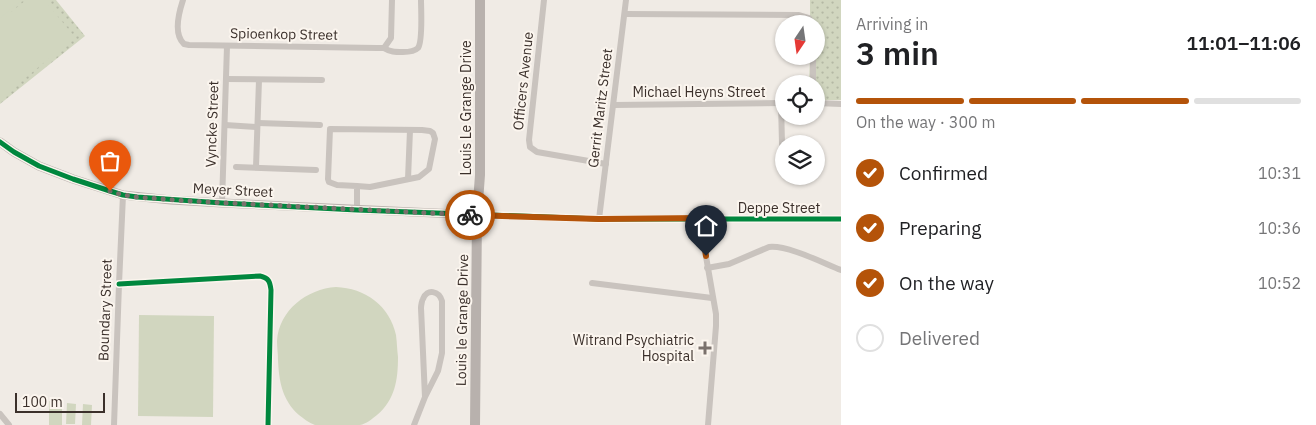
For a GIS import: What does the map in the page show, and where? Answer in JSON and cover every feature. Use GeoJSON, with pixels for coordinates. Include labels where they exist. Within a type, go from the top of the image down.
{"type":"FeatureCollection","features":[{"type":"Feature","properties":{"kind":"main road","name":"Louis Le Grange Drive"},"geometry":{"type":"LineString","coordinates":[[477,215],[480,175],[480,0]]}},
{"type":"Feature","properties":{"kind":"main road","name":"Louis le Grange Drive"},"geometry":{"type":"LineString","coordinates":[[475,425],[477,215]]}},
{"type":"Feature","properties":{"kind":"street","name":"Spioenkop Street"},"geometry":{"type":"LineString","coordinates":[[184,0],[180,8],[178,24],[179,38],[184,44],[384,48],[392,52],[406,52],[414,50],[419,46],[421,0]]}},
{"type":"Feature","properties":{"kind":"street"},"geometry":{"type":"LineString","coordinates":[[384,48],[391,38],[392,0]]}},
{"type":"Feature","properties":{"kind":"street","name":"Officers Avenue"},"geometry":{"type":"LineString","coordinates":[[544,0],[529,140],[530,147],[537,152],[606,164]]}},
{"type":"Feature","properties":{"kind":"street","name":"Gerrit Maritz Street"},"geometry":{"type":"LineString","coordinates":[[599,219],[626,0]]}},
{"type":"Feature","properties":{"kind":"street"},"geometry":{"type":"LineString","coordinates":[[624,14],[798,15]]}},
{"type":"Feature","properties":{"kind":"street","name":"Vyncke Street"},"geometry":{"type":"LineString","coordinates":[[222,203],[227,46]]}},
{"type":"Feature","properties":{"kind":"street"},"geometry":{"type":"LineString","coordinates":[[226,79],[322,80]]}},
{"type":"Feature","properties":{"kind":"street"},"geometry":{"type":"LineString","coordinates":[[256,167],[259,80]]}},
{"type":"Feature","properties":{"kind":"street","name":"Michael Heyns Street"},"geometry":{"type":"LineString","coordinates":[[614,105],[775,103]]}},
{"type":"Feature","properties":{"kind":"street"},"geometry":{"type":"LineString","coordinates":[[825,103],[841,104]]}},
{"type":"Feature","properties":{"kind":"street"},"geometry":{"type":"LineString","coordinates":[[225,126],[320,125]]}},
{"type":"Feature","properties":{"kind":"street"},"geometry":{"type":"LineString","coordinates":[[330,129],[430,131],[435,140],[429,169],[419,177],[408,179],[370,187],[337,186],[329,182],[330,129]]}},
{"type":"Feature","properties":{"kind":"street"},"geometry":{"type":"LineString","coordinates":[[408,179],[410,130]]}},
{"type":"Feature","properties":{"kind":"street","name":"Meyer Street"},"geometry":{"type":"LineString","coordinates":[[0,142],[39,166],[123,195],[222,203],[477,215]]}},
{"type":"Feature","properties":{"kind":"street"},"geometry":{"type":"LineString","coordinates":[[236,167],[316,170]]}},
{"type":"Feature","properties":{"kind":"street"},"geometry":{"type":"LineString","coordinates":[[357,186],[357,210]]}},
{"type":"Feature","properties":{"kind":"street","name":"Boundary Street"},"geometry":{"type":"LineString","coordinates":[[114,425],[123,195]]}},
{"type":"Feature","properties":{"kind":"street","name":"Deppe Street"},"geometry":{"type":"LineString","coordinates":[[477,215],[599,219],[841,219]]}},
{"type":"Feature","properties":{"kind":"street"},"geometry":{"type":"LineString","coordinates":[[701,218],[716,314],[708,425]]}},
{"type":"Feature","properties":{"kind":"street"},"geometry":{"type":"LineString","coordinates":[[708,268],[729,264],[769,247],[775,247],[841,270]]}},
{"type":"Feature","properties":{"kind":"street"},"geometry":{"type":"LineString","coordinates":[[119,284],[265,277],[271,290],[268,425]]}},
{"type":"Feature","properties":{"kind":"street"},"geometry":{"type":"LineString","coordinates":[[592,283],[712,298]]}},
{"type":"Feature","properties":{"kind":"street"},"geometry":{"type":"LineString","coordinates":[[414,425],[424,398],[438,371],[442,353],[442,301],[440,295],[435,292],[424,296],[421,308],[424,398]]}},
{"type":"Feature","properties":{"kind":"street"},"geometry":{"type":"LineString","coordinates":[[0,414],[9,425]]}},
{"type":"Feature","properties":{"kind":"green space"},"geometry":{"type":"Polygon","coordinates":[[[0,0],[56,0],[85,36],[0,104],[0,0]]]}},
{"type":"Feature","properties":{"kind":"green space"},"geometry":{"type":"Polygon","coordinates":[[[0,0],[22,0],[0,18],[0,0]]]}},
{"type":"Feature","properties":{"kind":"green space"},"geometry":{"type":"Polygon","coordinates":[[[26,0],[44,0],[75,37],[0,99],[0,21],[26,0]]]}},
{"type":"Feature","properties":{"kind":"green space"},"geometry":{"type":"Polygon","coordinates":[[[810,0],[841,0],[841,100],[825,100],[825,75],[809,75],[810,65],[825,65],[825,15],[810,15],[810,0]]]}},
{"type":"Feature","properties":{"kind":"green space"},"geometry":{"type":"Polygon","coordinates":[[[336,287],[357,291],[375,301],[388,315],[396,335],[397,374],[392,396],[377,415],[360,425],[315,425],[308,422],[293,409],[285,397],[279,375],[277,341],[283,320],[296,303],[305,297],[315,292],[336,287]]]}},
{"type":"Feature","properties":{"kind":"green space"},"geometry":{"type":"Polygon","coordinates":[[[139,315],[214,316],[213,417],[138,416],[139,315]]]}},
{"type":"Feature","properties":{"kind":"green space"},"geometry":{"type":"Polygon","coordinates":[[[49,401],[62,402],[62,425],[49,425],[49,401]]]}},
{"type":"Feature","properties":{"kind":"green space"},"geometry":{"type":"Polygon","coordinates":[[[67,403],[76,404],[75,424],[66,424],[67,403]]]}},
{"type":"Feature","properties":{"kind":"green space"},"geometry":{"type":"Polygon","coordinates":[[[83,404],[92,405],[91,425],[82,425],[83,404]]]}},
{"type":"Feature","properties":{"kind":"cycle path"},"geometry":{"type":"LineString","coordinates":[[0,142],[39,166],[110,191],[137,197],[357,210],[599,219],[841,219]]}},
{"type":"Feature","properties":{"kind":"cycle path"},"geometry":{"type":"LineString","coordinates":[[119,284],[260,276],[267,279],[271,290],[268,425]]}},
{"type":"Feature","properties":{"kind":"way so far"},"geometry":{"type":"LineString","coordinates":[[110,191],[137,197],[188,201],[470,215]]}},
{"type":"Feature","properties":{"kind":"place","name":"Witrand Psychiatric Hospital"},"geometry":{"type":"Point","coordinates":[705,348]}},
{"type":"Feature","properties":{"kind":"route"},"geometry":{"type":"LineString","coordinates":[[470,215],[599,219],[701,218],[706,256]]}}]}
